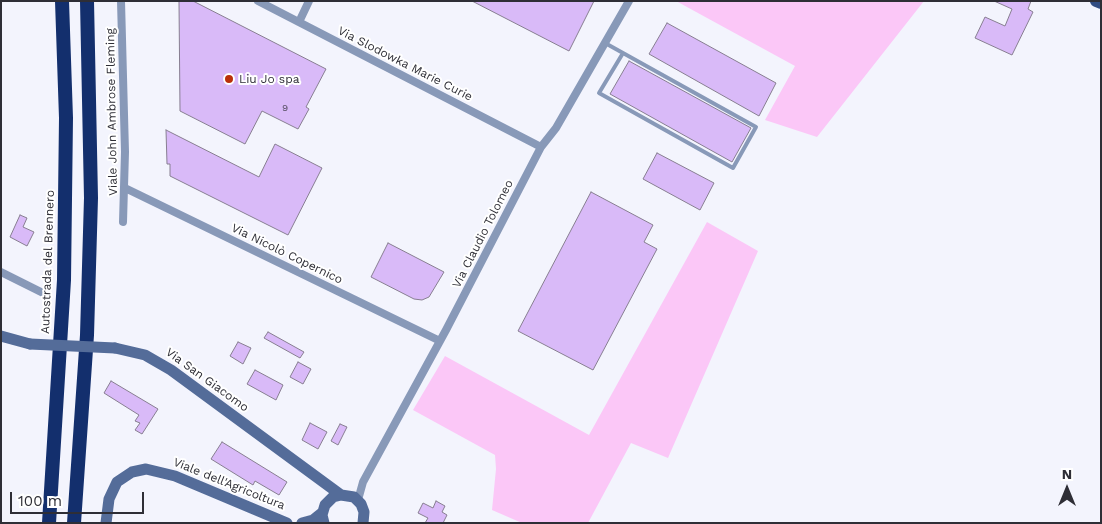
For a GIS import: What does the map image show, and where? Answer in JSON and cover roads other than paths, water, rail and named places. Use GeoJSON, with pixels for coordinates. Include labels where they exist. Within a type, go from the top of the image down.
{"type":"FeatureCollection","features":[{"type":"Feature","properties":{"kind":"highway","name":"Autostrada del Brennero"},"geometry":{"type":"LineString","coordinates":[[49,523],[64,280],[66,118],[62,1]]}},
{"type":"Feature","properties":{"kind":"highway"},"geometry":{"type":"LineString","coordinates":[[74,523],[87,335],[91,198],[88,1]]}},
{"type":"Feature","properties":{"kind":"main road"},"geometry":{"type":"LineString","coordinates":[[1096,1],[1101,3]]}},
{"type":"Feature","properties":{"kind":"street","name":"Viale John Ambrose Fleming"},"geometry":{"type":"LineString","coordinates":[[122,1],[125,188],[123,222]]}},
{"type":"Feature","properties":{"kind":"street","name":"Via Slodowka Marie Curie"},"geometry":{"type":"LineString","coordinates":[[258,1],[541,147]]}},
{"type":"Feature","properties":{"kind":"street"},"geometry":{"type":"LineString","coordinates":[[299,22],[310,1]]}},
{"type":"Feature","properties":{"kind":"street","name":"Via Claudio Tolomeo"},"geometry":{"type":"LineString","coordinates":[[358,500],[363,482],[440,341],[541,147],[556,128],[629,1]]}},
{"type":"Feature","properties":{"kind":"street","name":"Via Nicolò Copernico"},"geometry":{"type":"LineString","coordinates":[[125,188],[440,341]]}},
{"type":"Feature","properties":{"kind":"street"},"geometry":{"type":"LineString","coordinates":[[1,272],[43,293]]}},
{"type":"Feature","properties":{"kind":"street","name":"Via San Giacomo"},"geometry":{"type":"LineString","coordinates":[[1,336],[30,344],[115,348],[137,351],[154,359],[323,481],[344,495],[358,500]]}},
{"type":"Feature","properties":{"kind":"street","name":"Viale dell'Agricoltura"},"geometry":{"type":"LineString","coordinates":[[106,523],[109,499],[117,482],[132,472],[146,470],[175,476],[288,523]]}},
{"type":"Feature","properties":{"kind":"street"},"geometry":{"type":"LineString","coordinates":[[323,481],[324,512]]}},
{"type":"Feature","properties":{"kind":"street","name":"Via Claudio Tolomeo"},"geometry":{"type":"LineString","coordinates":[[344,495],[352,493],[363,482]]}},
{"type":"Feature","properties":{"kind":"street"},"geometry":{"type":"LineString","coordinates":[[302,523],[313,520],[344,495]]}},
{"type":"Feature","properties":{"kind":"street"},"geometry":{"type":"LineString","coordinates":[[358,500],[363,508],[365,521]]}},
{"type":"Feature","properties":{"kind":"lane"},"geometry":{"type":"LineString","coordinates":[[605,43],[756,126],[733,168],[600,93],[623,53]]}},
{"type":"Feature","properties":{"kind":"place","name":"Liu Jo spa"},"geometry":{"type":"Point","coordinates":[229,79]}}]}
